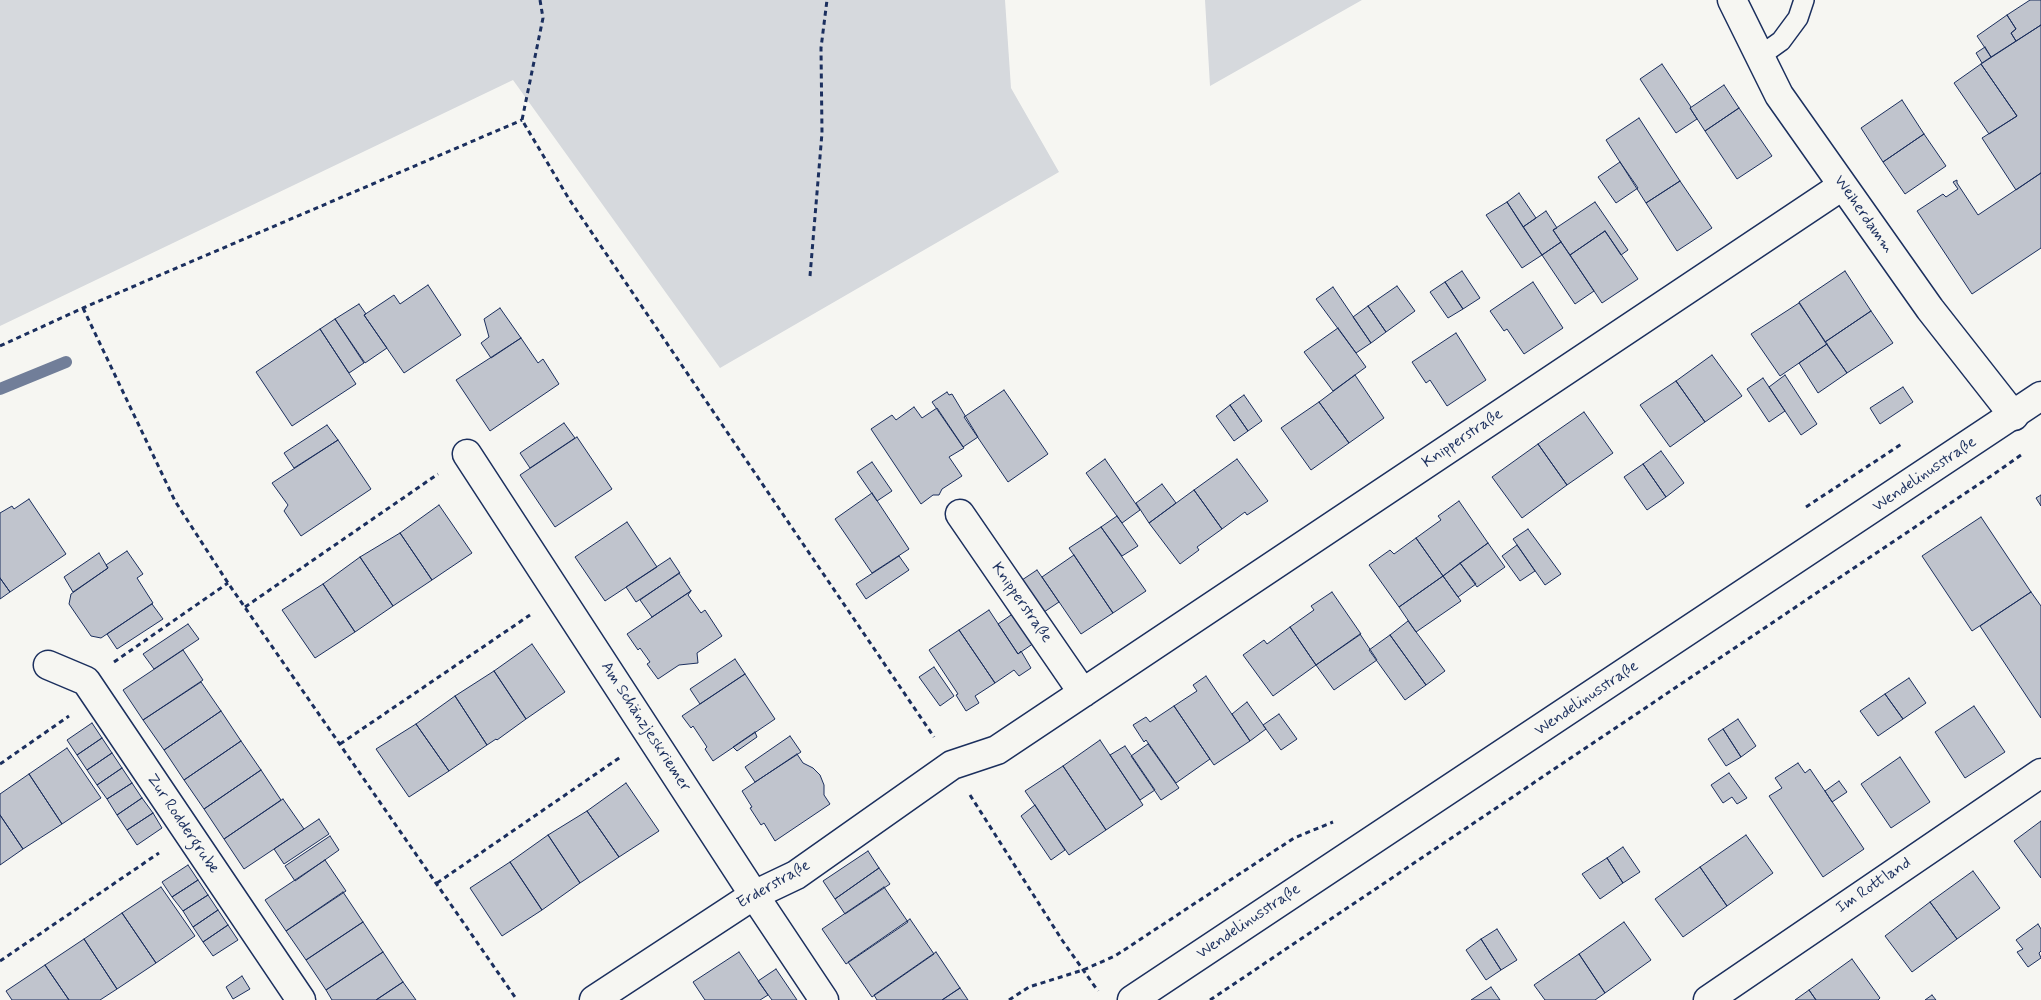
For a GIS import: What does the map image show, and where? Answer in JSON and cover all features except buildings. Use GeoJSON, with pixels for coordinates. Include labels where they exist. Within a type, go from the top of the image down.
{"type":"FeatureCollection","features":[{"type":"Feature","properties":{"kind":"street","name":"Weiherdamm"},"geometry":{"type":"LineString","coordinates":[[1732,0],[1779,95],[1930,309],[2014,416]]}},
{"type":"Feature","properties":{"kind":"street","name":"Knipperstraße"},"geometry":{"type":"LineString","coordinates":[[952,765],[997,750],[1842,186]]}},
{"type":"Feature","properties":{"kind":"street","name":"Wendelinusstraße"},"geometry":{"type":"LineString","coordinates":[[1132,1000],[2014,416],[2041,396]]}},
{"type":"Feature","properties":{"kind":"street","name":"Am Schänzjeskriemer"},"geometry":{"type":"LineString","coordinates":[[467,454],[824,1000]]}},
{"type":"Feature","properties":{"kind":"street","name":"Knipperstraße"},"geometry":{"type":"LineString","coordinates":[[960,514],[1083,693]]}},
{"type":"Feature","properties":{"kind":"street"},"geometry":{"type":"LineString","coordinates":[[48,665],[91,689]]}},
{"type":"Feature","properties":{"kind":"street","name":"Zur Roddergrube"},"geometry":{"type":"LineString","coordinates":[[91,689],[301,1000]]}},
{"type":"Feature","properties":{"kind":"street","name":"Erderstraße"},"geometry":{"type":"LineString","coordinates":[[594,1000],[754,895],[796,875],[952,765]]}},
{"type":"Feature","properties":{"kind":"street","name":"Im Rottland"},"geometry":{"type":"LineString","coordinates":[[1708,1000],[2041,773]]}},
{"type":"Feature","properties":{"kind":"lane"},"geometry":{"type":"LineString","coordinates":[[1760,56],[1781,41],[1798,18],[1804,0]]}},
{"type":"Feature","properties":{"kind":"path"},"geometry":{"type":"LineString","coordinates":[[540,0],[543,18],[522,120],[568,199],[929,728],[1062,940],[1099,993]]}},
{"type":"Feature","properties":{"kind":"path"},"geometry":{"type":"LineString","coordinates":[[810,276],[822,134],[821,48],[827,0]]}},
{"type":"Feature","properties":{"kind":"path"},"geometry":{"type":"LineString","coordinates":[[0,346],[522,120]]}},
{"type":"Feature","properties":{"kind":"path"},"geometry":{"type":"LineString","coordinates":[[84,308],[174,501],[228,583],[517,1000]]}},
{"type":"Feature","properties":{"kind":"path"},"geometry":{"type":"LineString","coordinates":[[1805,508],[1895,447],[1911,439]]}},
{"type":"Feature","properties":{"kind":"path"},"geometry":{"type":"LineString","coordinates":[[1210,1000],[2026,451]]}},
{"type":"Feature","properties":{"kind":"path"},"geometry":{"type":"LineString","coordinates":[[246,607],[467,454]]}},
{"type":"Feature","properties":{"kind":"path"},"geometry":{"type":"LineString","coordinates":[[0,764],[91,689],[228,583]]}},
{"type":"Feature","properties":{"kind":"path"},"geometry":{"type":"LineString","coordinates":[[340,744],[559,595]]}},
{"type":"Feature","properties":{"kind":"path"},"geometry":{"type":"LineString","coordinates":[[436,882],[650,736]]}},
{"type":"Feature","properties":{"kind":"path"},"geometry":{"type":"LineString","coordinates":[[1009,1000],[1029,987],[1083,970],[1115,956],[1294,838],[1336,821]]}},
{"type":"Feature","properties":{"kind":"path"},"geometry":{"type":"LineString","coordinates":[[0,961],[188,833]]}},
{"type":"Feature","properties":{"kind":"shaded area"},"geometry":{"type":"Polygon","coordinates":[[[0,0],[1005,0],[1011,88],[1059,172],[720,368],[513,80],[0,326],[0,0]]]}},
{"type":"Feature","properties":{"kind":"shaded area"},"geometry":{"type":"Polygon","coordinates":[[[1205,0],[1362,0],[1210,86],[1205,0]]]}},
{"type":"Feature","properties":{"kind":"waterway"},"geometry":{"type":"LineString","coordinates":[[0,389],[66,362]]}}]}
